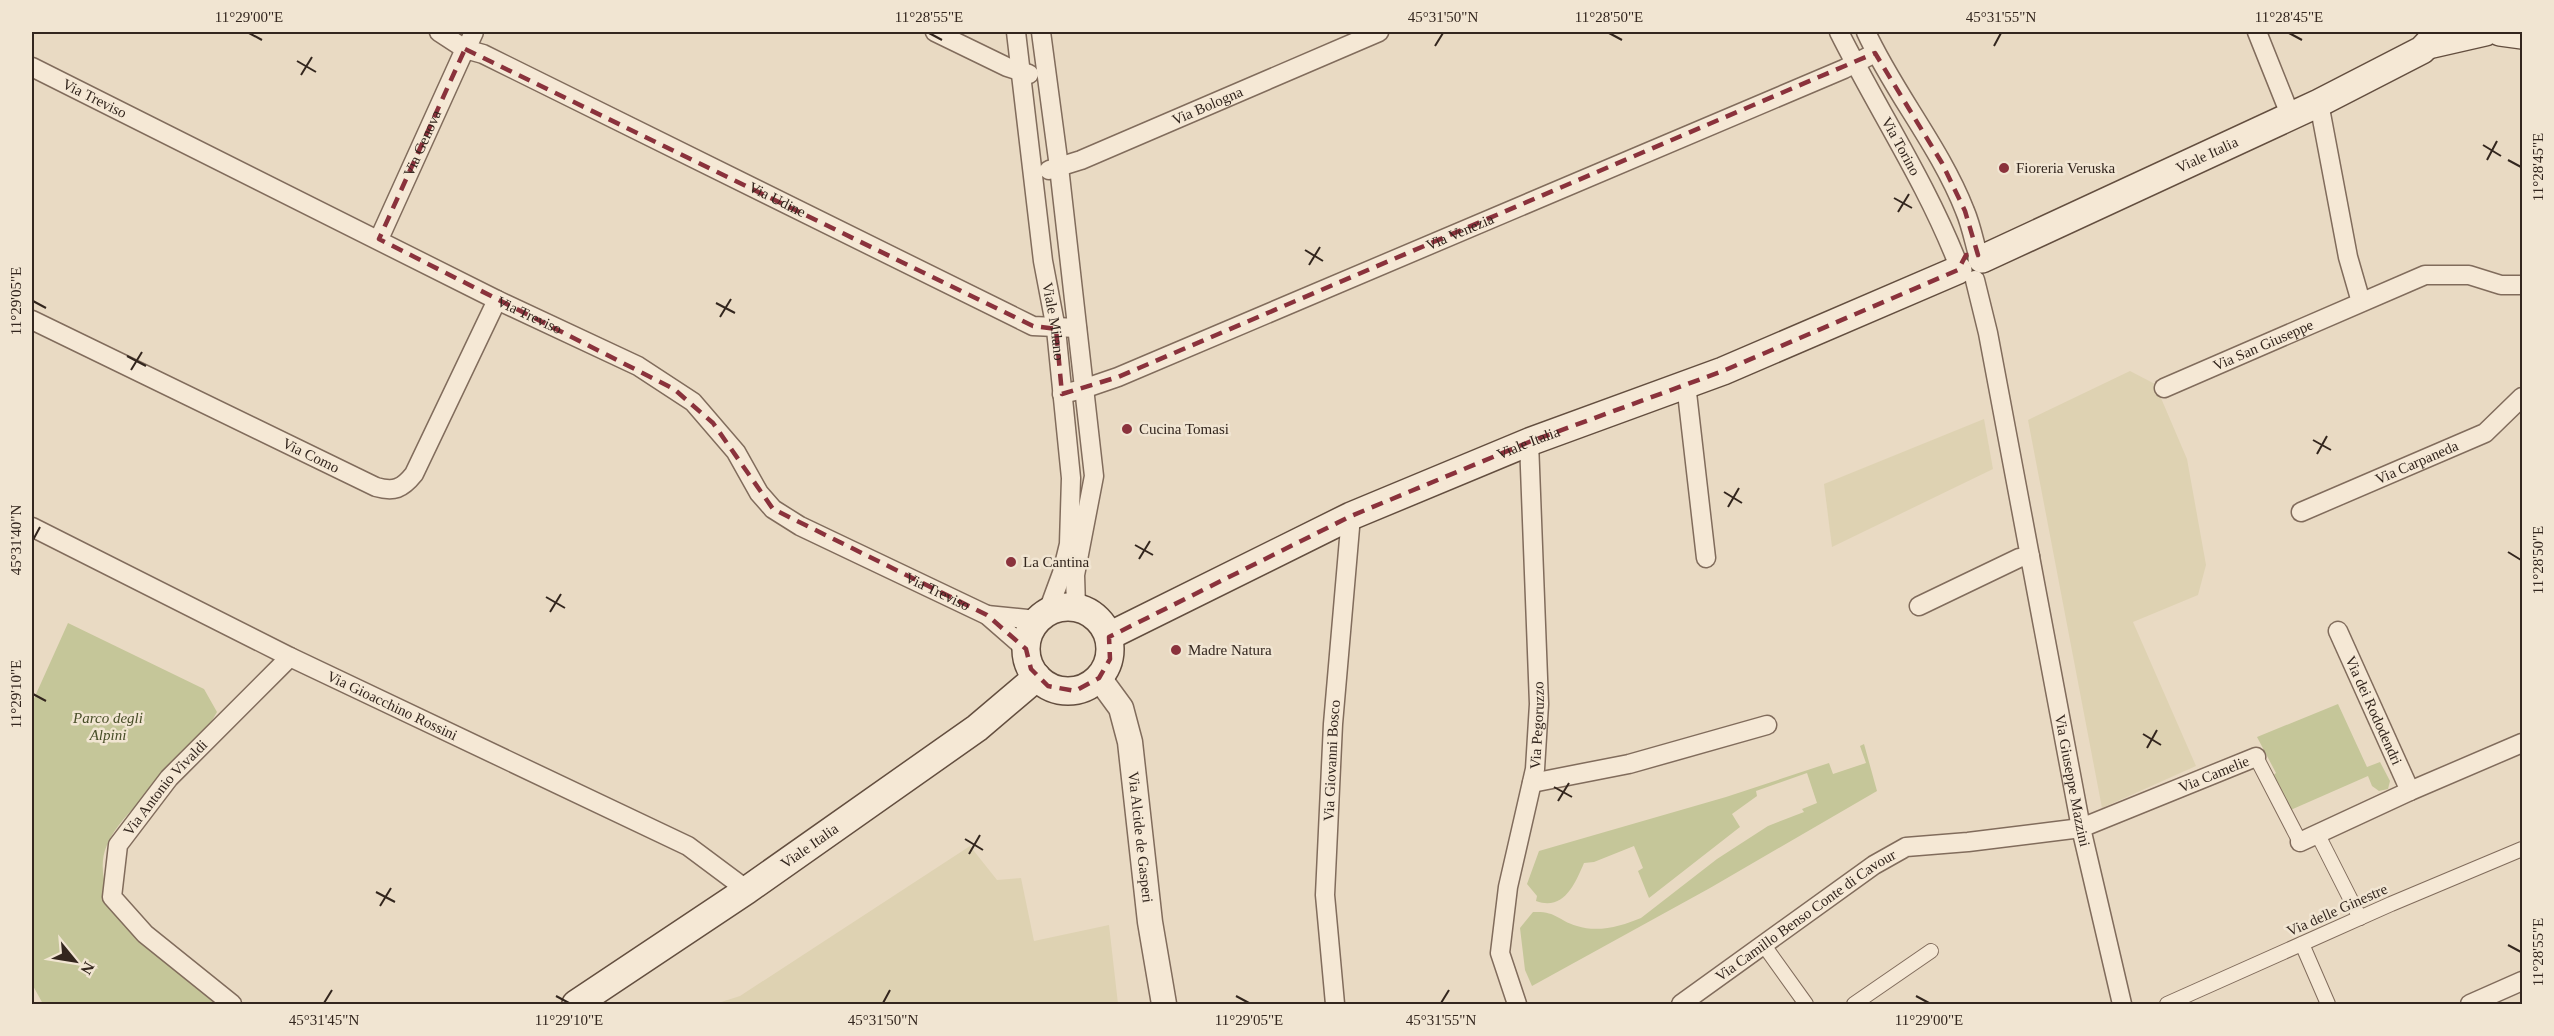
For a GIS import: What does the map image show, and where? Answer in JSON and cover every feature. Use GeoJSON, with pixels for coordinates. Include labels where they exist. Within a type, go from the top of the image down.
{"type":"FeatureCollection","features":[{"type":"Feature","properties":{"kind":"main road","name":"Viale Italia"},"geometry":{"type":"LineString","coordinates":[[1109,636],[1352,516],[1528,442],[1686,384],[1970,266],[2291,117],[2434,38],[2485,32]]}},
{"type":"Feature","properties":{"kind":"main road"},"geometry":{"type":"LineString","coordinates":[[1062,607],[1076,607],[1096,617],[1109,636],[1110,658],[1099,678],[1088,687],[1075,691],[1061,690],[1048,686],[1037,677],[1027,659],[1026,649],[1031,628],[1043,616],[1062,607]]}},
{"type":"Feature","properties":{"kind":"main road","name":"Viale Italia"},"geometry":{"type":"LineString","coordinates":[[576,1005],[747,890],[977,728],[1037,677]]}},
{"type":"Feature","properties":{"kind":"street","name":"Via Udine"},"geometry":{"type":"LineString","coordinates":[[439,32],[473,44],[1026,322],[1041,328],[1077,328]]}},
{"type":"Feature","properties":{"kind":"street"},"geometry":{"type":"LineString","coordinates":[[935,32],[1007,68],[1047,79]]}},
{"type":"Feature","properties":{"kind":"street","name":"Viale Milano"},"geometry":{"type":"LineString","coordinates":[[1016,32],[1043,261],[1056,328],[1071,478],[1069,543],[1062,573],[1043,616]]}},
{"type":"Feature","properties":{"kind":"street","name":"Viale Milano"},"geometry":{"type":"LineString","coordinates":[[1041,32],[1059,167],[1094,476],[1075,575],[1076,607]]}},
{"type":"Feature","properties":{"kind":"street","name":"Via Bologna"},"geometry":{"type":"LineString","coordinates":[[1034,175],[1059,167],[1379,32]]}},
{"type":"Feature","properties":{"kind":"street","name":"Via Torino"},"geometry":{"type":"LineString","coordinates":[[1839,32],[1919,177],[1941,222],[1970,266]]}},
{"type":"Feature","properties":{"kind":"street","name":"Via Torino"},"geometry":{"type":"LineString","coordinates":[[1866,32],[1875,52],[1941,163],[1965,211],[1970,266]]}},
{"type":"Feature","properties":{"kind":"street"},"geometry":{"type":"LineString","coordinates":[[2258,32],[2291,117]]}},
{"type":"Feature","properties":{"kind":"street","name":"Via Genova"},"geometry":{"type":"LineString","coordinates":[[379,239],[473,44]]}},
{"type":"Feature","properties":{"kind":"street","name":"Via Venezia"},"geometry":{"type":"LineString","coordinates":[[1062,394],[1083,390],[1855,63],[1875,52]]}},
{"type":"Feature","properties":{"kind":"street","name":"Via Treviso"},"geometry":{"type":"LineString","coordinates":[[32,67],[497,300],[638,366],[693,402],[713,423],[736,452],[759,493],[773,509],[800,526],[987,615],[1026,649]]}},
{"type":"Feature","properties":{"kind":"street"},"geometry":{"type":"LineString","coordinates":[[2319,103],[2348,257],[2361,302]]}},
{"type":"Feature","properties":{"kind":"street","name":"Via Giuseppe Mazzini"},"geometry":{"type":"LineString","coordinates":[[1970,266],[1988,333],[2081,828],[2121,1005]]}},
{"type":"Feature","properties":{"kind":"street","name":"Via San Giuseppe"},"geometry":{"type":"LineString","coordinates":[[2164,388],[2425,275],[2469,275],[2501,285],[2523,285]]}},
{"type":"Feature","properties":{"kind":"street","name":"Via Como"},"geometry":{"type":"LineString","coordinates":[[32,320],[376,487],[390,491],[406,485],[414,474],[497,300]]}},
{"type":"Feature","properties":{"kind":"street"},"geometry":{"type":"LineString","coordinates":[[1686,384],[1706,558]]}},
{"type":"Feature","properties":{"kind":"street","name":"Via Carpaneda"},"geometry":{"type":"LineString","coordinates":[[2301,512],[2485,433],[2523,397]]}},
{"type":"Feature","properties":{"kind":"street","name":"Via Pegoruzzo"},"geometry":{"type":"LineString","coordinates":[[1516,1005],[1500,953],[1508,887],[1535,769],[1539,704],[1528,442]]}},
{"type":"Feature","properties":{"kind":"street","name":"Via Giovanni Bosco"},"geometry":{"type":"LineString","coordinates":[[1335,1005],[1325,895],[1333,724],[1352,516]]}},
{"type":"Feature","properties":{"kind":"street","name":"Via Gioacchino Rossini"},"geometry":{"type":"LineString","coordinates":[[32,527],[290,657],[688,846],[747,890]]}},
{"type":"Feature","properties":{"kind":"street"},"geometry":{"type":"LineString","coordinates":[[1919,606],[2019,558],[2030,556]]}},
{"type":"Feature","properties":{"kind":"street","name":"Via Treviso"},"geometry":{"type":"LineString","coordinates":[[987,615],[1043,616]]}},
{"type":"Feature","properties":{"kind":"street","name":"Via dei Rododendri"},"geometry":{"type":"LineString","coordinates":[[2338,631],[2410,791]]}},
{"type":"Feature","properties":{"kind":"street","name":"Via Antonio Vivaldi"},"geometry":{"type":"LineString","coordinates":[[232,1005],[145,934],[112,897],[118,845],[169,778],[290,657]]}},
{"type":"Feature","properties":{"kind":"street","name":"Via Alcide de Gasperi"},"geometry":{"type":"LineString","coordinates":[[1099,678],[1121,708],[1130,742],[1150,922],[1164,1005]]}},
{"type":"Feature","properties":{"kind":"street"},"geometry":{"type":"LineString","coordinates":[[1532,783],[1629,764],[1767,725]]}},
{"type":"Feature","properties":{"kind":"street"},"geometry":{"type":"LineString","coordinates":[[2300,842],[2410,791],[2523,743]]}},
{"type":"Feature","properties":{"kind":"street","name":"Via Camelie"},"geometry":{"type":"LineString","coordinates":[[2081,828],[2256,757],[2300,842]]}},
{"type":"Feature","properties":{"kind":"street","name":"Via Camillo Benso Conte di Cavour"},"geometry":{"type":"LineString","coordinates":[[1681,1005],[1874,865],[1906,848],[2081,828]]}},
{"type":"Feature","properties":{"kind":"street"},"geometry":{"type":"LineString","coordinates":[[2318,833],[2360,918]]}},
{"type":"Feature","properties":{"kind":"street","name":"Via delle Ginestre"},"geometry":{"type":"LineString","coordinates":[[2167,1005],[2360,918],[2523,849]]}},
{"type":"Feature","properties":{"kind":"street"},"geometry":{"type":"LineString","coordinates":[[1763,944],[1806,1005]]}},
{"type":"Feature","properties":{"kind":"street"},"geometry":{"type":"LineString","coordinates":[[2302,944],[2328,1005]]}},
{"type":"Feature","properties":{"kind":"street"},"geometry":{"type":"LineString","coordinates":[[1854,1005],[1931,951]]}},
{"type":"Feature","properties":{"kind":"street"},"geometry":{"type":"LineString","coordinates":[[2470,1005],[2523,981]]}},
{"type":"Feature","properties":{"kind":"highlighted area"},"geometry":{"type":"Polygon","coordinates":[[[465,49],[1033,326],[1056,329],[1062,394],[1118,377],[1875,53],[1942,163],[1965,211],[1978,255],[1966,255],[1958,270],[1723,371],[1529,442],[1351,516],[1109,637],[1110,659],[1099,678],[1075,691],[1048,686],[1031,669],[1026,649],[987,615],[773,509],[713,423],[674,389],[379,239],[465,49]]]}},
{"type":"Feature","properties":{"kind":"shaded area"},"geometry":{"type":"Polygon","coordinates":[[[2130,371],[2155,384],[2187,459],[2206,565],[2198,595],[2133,622],[2196,766],[2102,808],[2028,420],[2130,371]]]}},
{"type":"Feature","properties":{"kind":"shaded area"},"geometry":{"type":"Polygon","coordinates":[[[1984,419],[1993,469],[1832,547],[1824,484],[1984,419]]]}},
{"type":"Feature","properties":{"kind":"shaded area"},"geometry":{"type":"Polygon","coordinates":[[[970,846],[997,880],[1021,878],[1034,941],[1109,925],[1118,1004],[715,1004],[740,996],[970,846]]]}},
{"type":"Feature","properties":{"kind":"green space","name":"Parco degli Alpini"},"geometry":{"type":"Polygon","coordinates":[[[68,623],[204,689],[217,712],[193,747],[119,825],[107,845],[103,857],[103,868],[106,891],[230,1004],[43,1004],[32,984],[32,703],[68,623]]]}},
{"type":"Feature","properties":{"kind":"green space"},"geometry":{"type":"Polygon","coordinates":[[[2338,704],[2367,767],[2380,762],[2390,781],[2388,789],[2379,791],[2372,786],[2368,776],[2286,812],[2271,777],[2276,773],[2257,737],[2338,704]]]}},
{"type":"Feature","properties":{"kind":"green space"},"geometry":{"type":"Polygon","coordinates":[[[1864,744],[1877,791],[1710,888],[1532,986],[1525,970],[1520,928],[1533,912],[1552,914],[1570,924],[1593,929],[1610,928],[1634,921],[1717,859],[1768,826],[1804,812],[1802,809],[1817,803],[1807,773],[1756,791],[1757,796],[1732,814],[1740,827],[1649,898],[1638,871],[1643,868],[1634,846],[1594,862],[1584,863],[1572,887],[1561,899],[1546,903],[1536,901],[1537,896],[1527,884],[1539,851],[1726,797],[1829,763],[1833,774],[1866,763],[1860,746],[1864,744]]]}},
{"type":"Feature","properties":{"kind":"place","name":"Fioreria Veruska"},"geometry":{"type":"Point","coordinates":[2004,168]}},
{"type":"Feature","properties":{"kind":"place","name":"Cucina Tomasi"},"geometry":{"type":"Point","coordinates":[1127,429]}},
{"type":"Feature","properties":{"kind":"place","name":"La Cantina"},"geometry":{"type":"Point","coordinates":[1011,562]}},
{"type":"Feature","properties":{"kind":"place","name":"Madre Natura"},"geometry":{"type":"Point","coordinates":[1176,650]}}]}
